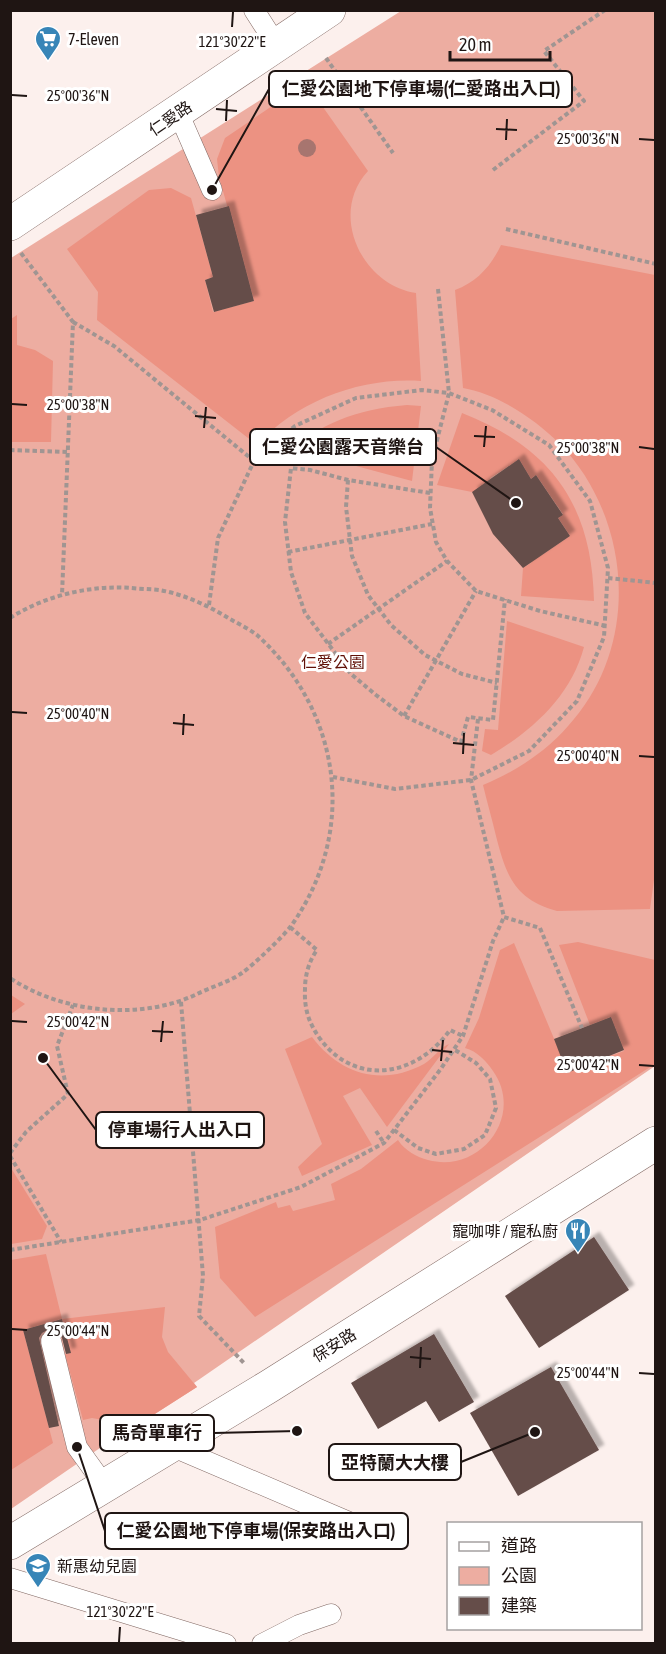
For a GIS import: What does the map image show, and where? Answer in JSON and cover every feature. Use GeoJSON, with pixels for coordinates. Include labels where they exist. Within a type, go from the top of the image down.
{"type":"FeatureCollection","features":[{"type":"Feature","properties":{"kind":"street","name":"仁愛路"},"geometry":{"type":"LineString","coordinates":[[15,238],[178,112],[329,10]]}},
{"type":"Feature","properties":{"kind":"street","name":"保安路"},"geometry":{"type":"LineString","coordinates":[[10,1543],[268,1387],[656,1143]]}},
{"type":"Feature","properties":{"kind":"lane"},"geometry":{"type":"LineString","coordinates":[[254,10],[277,46]]}},
{"type":"Feature","properties":{"kind":"lane"},"geometry":{"type":"LineString","coordinates":[[178,112],[212,190]]}},
{"type":"Feature","properties":{"kind":"lane"},"geometry":{"type":"LineString","coordinates":[[51,1341],[77,1447],[105,1486]]}},
{"type":"Feature","properties":{"kind":"lane"},"geometry":{"type":"LineString","coordinates":[[171,1446],[349,1522],[347,1536]]}},
{"type":"Feature","properties":{"kind":"lane"},"geometry":{"type":"LineString","coordinates":[[10,1578],[226,1644]]}},
{"type":"Feature","properties":{"kind":"lane"},"geometry":{"type":"LineString","coordinates":[[262,1644],[299,1625],[331,1614]]}},
{"type":"Feature","properties":{"kind":"path"},"geometry":{"type":"LineString","coordinates":[[493,170],[584,101],[544,51],[605,10]]}},
{"type":"Feature","properties":{"kind":"path"},"geometry":{"type":"LineString","coordinates":[[326,58],[393,153]]}},
{"type":"Feature","properties":{"kind":"path"},"geometry":{"type":"LineString","coordinates":[[506,229],[656,264]]}},
{"type":"Feature","properties":{"kind":"path"},"geometry":{"type":"LineString","coordinates":[[15,238],[73,322],[114,346],[254,461]]}},
{"type":"Feature","properties":{"kind":"path"},"geometry":{"type":"LineString","coordinates":[[438,289],[449,393],[432,460],[430,493],[436,542],[447,561],[476,591],[540,611],[606,626]]}},
{"type":"Feature","properties":{"kind":"path"},"geometry":{"type":"LineString","coordinates":[[62,595],[73,322]]}},
{"type":"Feature","properties":{"kind":"path"},"geometry":{"type":"LineString","coordinates":[[209,605],[218,538],[254,461],[295,426],[356,399],[422,390],[449,393],[492,410],[549,445],[590,501],[608,568],[606,626],[604,637],[577,701],[528,751],[471,780],[395,789],[333,777]]}},
{"type":"Feature","properties":{"kind":"path"},"geometry":{"type":"LineString","coordinates":[[10,450],[68,452]]}},
{"type":"Feature","properties":{"kind":"path"},"geometry":{"type":"LineString","coordinates":[[430,493],[291,468],[285,522],[291,572],[305,613],[351,674],[404,716],[461,742],[468,717],[493,720],[505,599]]}},
{"type":"Feature","properties":{"kind":"path"},"geometry":{"type":"LineString","coordinates":[[348,480],[346,507],[352,556],[368,596],[391,625],[425,655],[462,674],[497,683]]}},
{"type":"Feature","properties":{"kind":"path"},"geometry":{"type":"LineString","coordinates":[[288,552],[432,524]]}},
{"type":"Feature","properties":{"kind":"path"},"geometry":{"type":"LineString","coordinates":[[328,644],[447,561]]}},
{"type":"Feature","properties":{"kind":"path"},"geometry":{"type":"LineString","coordinates":[[608,578],[656,583]]}},
{"type":"Feature","properties":{"kind":"path"},"geometry":{"type":"LineString","coordinates":[[10,618],[38,603],[62,595],[111,587],[161,590],[209,605],[256,634],[294,675],[320,723],[333,777],[332,830],[317,881],[290,927],[242,973],[181,1002],[146,1009],[109,1010],[74,1005],[24,987],[10,978]]}},
{"type":"Feature","properties":{"kind":"path"},"geometry":{"type":"LineString","coordinates":[[404,716],[476,591]]}},
{"type":"Feature","properties":{"kind":"path"},"geometry":{"type":"LineString","coordinates":[[10,1250],[200,1220],[301,1187],[384,1143],[455,1050],[463,1036],[504,917],[471,780],[478,719]]}},
{"type":"Feature","properties":{"kind":"path"},"geometry":{"type":"LineString","coordinates":[[504,917],[540,928],[582,1028]]}},
{"type":"Feature","properties":{"kind":"path"},"geometry":{"type":"LineString","coordinates":[[290,927],[317,950],[305,979],[304,1005],[312,1029],[328,1049],[349,1064],[374,1071],[399,1069],[423,1059],[450,1030],[463,1036]]}},
{"type":"Feature","properties":{"kind":"path"},"geometry":{"type":"LineString","coordinates":[[181,1002],[200,1220],[203,1276],[198,1316],[268,1387]]}},
{"type":"Feature","properties":{"kind":"path"},"geometry":{"type":"LineString","coordinates":[[61,1242],[10,1154],[26,1132],[68,1094],[57,1046],[74,1005]]}},
{"type":"Feature","properties":{"kind":"path"},"geometry":{"type":"LineString","coordinates":[[394,1130],[418,1148],[436,1154],[464,1149],[485,1135],[496,1108],[490,1079],[476,1064],[455,1050]]}},
{"type":"Feature","properties":{"kind":"path"},"geometry":{"type":"LineString","coordinates":[[376,1131],[384,1143]]}},
{"type":"Feature","properties":{"kind":"green space","name":"仁愛公園"},"geometry":{"type":"Polygon","coordinates":[[[401,11],[655,11],[655,1066],[194,1383],[197,1387],[136,1426],[132,1426],[11,1509],[11,258],[401,11]]]}},
{"type":"Feature","properties":{"kind":"shaded area"},"geometry":{"type":"Polygon","coordinates":[[[306,83],[368,171],[356,188],[351,207],[351,226],[357,245],[367,262],[380,277],[397,287],[416,293],[421,381],[376,383],[332,395],[292,415],[257,445],[97,320],[98,292],[67,249],[149,190],[171,188],[191,198],[213,277],[205,280],[213,312],[254,301],[219,177],[217,159],[225,138],[306,83]]]}},
{"type":"Feature","properties":{"kind":"shaded area"},"geometry":{"type":"Polygon","coordinates":[[[501,245],[655,275],[656,865],[650,909],[557,911],[531,900],[521,892],[508,874],[483,785],[533,758],[555,740],[574,719],[596,687],[610,653],[617,616],[618,579],[613,542],[601,507],[583,473],[560,444],[528,417],[489,396],[463,388],[455,290],[470,283],[482,272],[493,260],[501,245]]]}},
{"type":"Feature","properties":{"kind":"shaded area"},"geometry":{"type":"Polygon","coordinates":[[[17,315],[17,345],[35,350],[53,361],[51,442],[11,442],[11,319],[17,315]]]}},
{"type":"Feature","properties":{"kind":"shaded area"},"geometry":{"type":"Polygon","coordinates":[[[407,405],[421,406],[412,481],[304,452],[302,461],[281,456],[310,435],[340,420],[371,410],[407,405]]]}},
{"type":"Feature","properties":{"kind":"shaded area"},"geometry":{"type":"Polygon","coordinates":[[[462,413],[493,427],[520,444],[542,462],[561,484],[575,508],[585,536],[594,601],[521,596],[523,568],[531,563],[535,554],[542,555],[570,536],[558,518],[563,514],[536,475],[531,479],[519,460],[490,478],[497,489],[472,492],[437,485],[462,413]]]}},
{"type":"Feature","properties":{"kind":"shaded area"},"geometry":{"type":"Polygon","coordinates":[[[507,621],[584,647],[570,681],[548,710],[535,723],[491,755],[482,751],[485,729],[498,730],[507,621]]]}},
{"type":"Feature","properties":{"kind":"shaded area"},"geometry":{"type":"Polygon","coordinates":[[[578,942],[655,960],[655,1064],[255,1317],[220,1278],[215,1227],[276,1202],[278,1208],[290,1205],[293,1211],[335,1200],[331,1184],[361,1169],[398,1140],[420,1157],[447,1162],[465,1158],[480,1150],[492,1138],[500,1123],[504,1106],[502,1088],[485,1061],[465,1048],[479,1018],[500,950],[514,943],[568,1072],[624,1051],[611,1018],[590,1025],[559,945],[578,942]]]}},
{"type":"Feature","properties":{"kind":"shaded area"},"geometry":{"type":"Polygon","coordinates":[[[11,995],[25,1004],[11,1014],[11,995]]]}},
{"type":"Feature","properties":{"kind":"shaded area"},"geometry":{"type":"Polygon","coordinates":[[[312,1037],[323,1050],[348,1068],[377,1075],[392,1075],[408,1071],[424,1064],[449,1044],[387,1127],[360,1088],[343,1096],[372,1145],[302,1176],[298,1167],[322,1144],[285,1049],[312,1037]]]}},
{"type":"Feature","properties":{"kind":"shaded area"},"geometry":{"type":"Polygon","coordinates":[[[11,1168],[47,1226],[42,1239],[11,1244],[11,1168]]]}},
{"type":"Feature","properties":{"kind":"shaded area"},"geometry":{"type":"Polygon","coordinates":[[[46,1254],[62,1319],[165,1307],[162,1337],[168,1352],[197,1387],[136,1426],[92,1418],[83,1420],[65,1354],[70,1353],[62,1320],[23,1330],[53,1443],[11,1470],[11,1260],[46,1254]]]}},
{"type":"Feature","properties":{"kind":"building"},"geometry":{"type":"Polygon","coordinates":[[[229,206],[254,301],[214,312],[205,280],[213,277],[196,215],[229,206]]]}},
{"type":"Feature","properties":{"kind":"building"},"geometry":{"type":"Polygon","coordinates":[[[519,459],[531,479],[536,475],[563,515],[558,518],[570,536],[523,568],[493,534],[472,492],[519,459]]]}},
{"type":"Feature","properties":{"kind":"building"},"geometry":{"type":"Polygon","coordinates":[[[611,1017],[624,1050],[567,1073],[554,1039],[611,1017]]]}},
{"type":"Feature","properties":{"kind":"building"},"geometry":{"type":"Polygon","coordinates":[[[594,1237],[629,1290],[539,1348],[505,1296],[594,1237]]]}},
{"type":"Feature","properties":{"kind":"building"},"geometry":{"type":"Polygon","coordinates":[[[62,1319],[71,1353],[66,1354],[62,1338],[55,1330],[42,1333],[39,1338],[59,1426],[49,1428],[23,1330],[62,1319]]]}},
{"type":"Feature","properties":{"kind":"building"},"geometry":{"type":"Polygon","coordinates":[[[434,1334],[474,1402],[439,1422],[426,1401],[378,1429],[351,1383],[434,1334]]]}},
{"type":"Feature","properties":{"kind":"building"},"geometry":{"type":"Polygon","coordinates":[[[551,1367],[599,1450],[518,1496],[470,1413],[551,1367]]]}},
{"type":"Feature","properties":{"kind":"place","name":"7-Eleven"},"geometry":{"type":"Point","coordinates":[48,62]}},
{"type":"Feature","properties":{"kind":"place","name":"仁愛公園地下停車場(仁愛路出入口)"},"geometry":{"type":"Point","coordinates":[212,190]}},
{"type":"Feature","properties":{"kind":"place","name":"仁愛公園露天音樂台"},"geometry":{"type":"Point","coordinates":[516,503]}},
{"type":"Feature","properties":{"kind":"place","name":"停車場行人出入口"},"geometry":{"type":"Point","coordinates":[43,1058]}},
{"type":"Feature","properties":{"kind":"place","name":"寵咖啡 / 寵私廚"},"geometry":{"type":"Point","coordinates":[578,1254]}},
{"type":"Feature","properties":{"kind":"place","name":"馬奇單車行"},"geometry":{"type":"Point","coordinates":[297,1431]}},
{"type":"Feature","properties":{"kind":"place","name":"亞特蘭大大樓"},"geometry":{"type":"Point","coordinates":[535,1432]}},
{"type":"Feature","properties":{"kind":"place","name":"仁愛公園地下停車場(保安路出入口)"},"geometry":{"type":"Point","coordinates":[77,1447]}},
{"type":"Feature","properties":{"kind":"place","name":"新惠幼兒園"},"geometry":{"type":"Point","coordinates":[38,1589]}}]}
